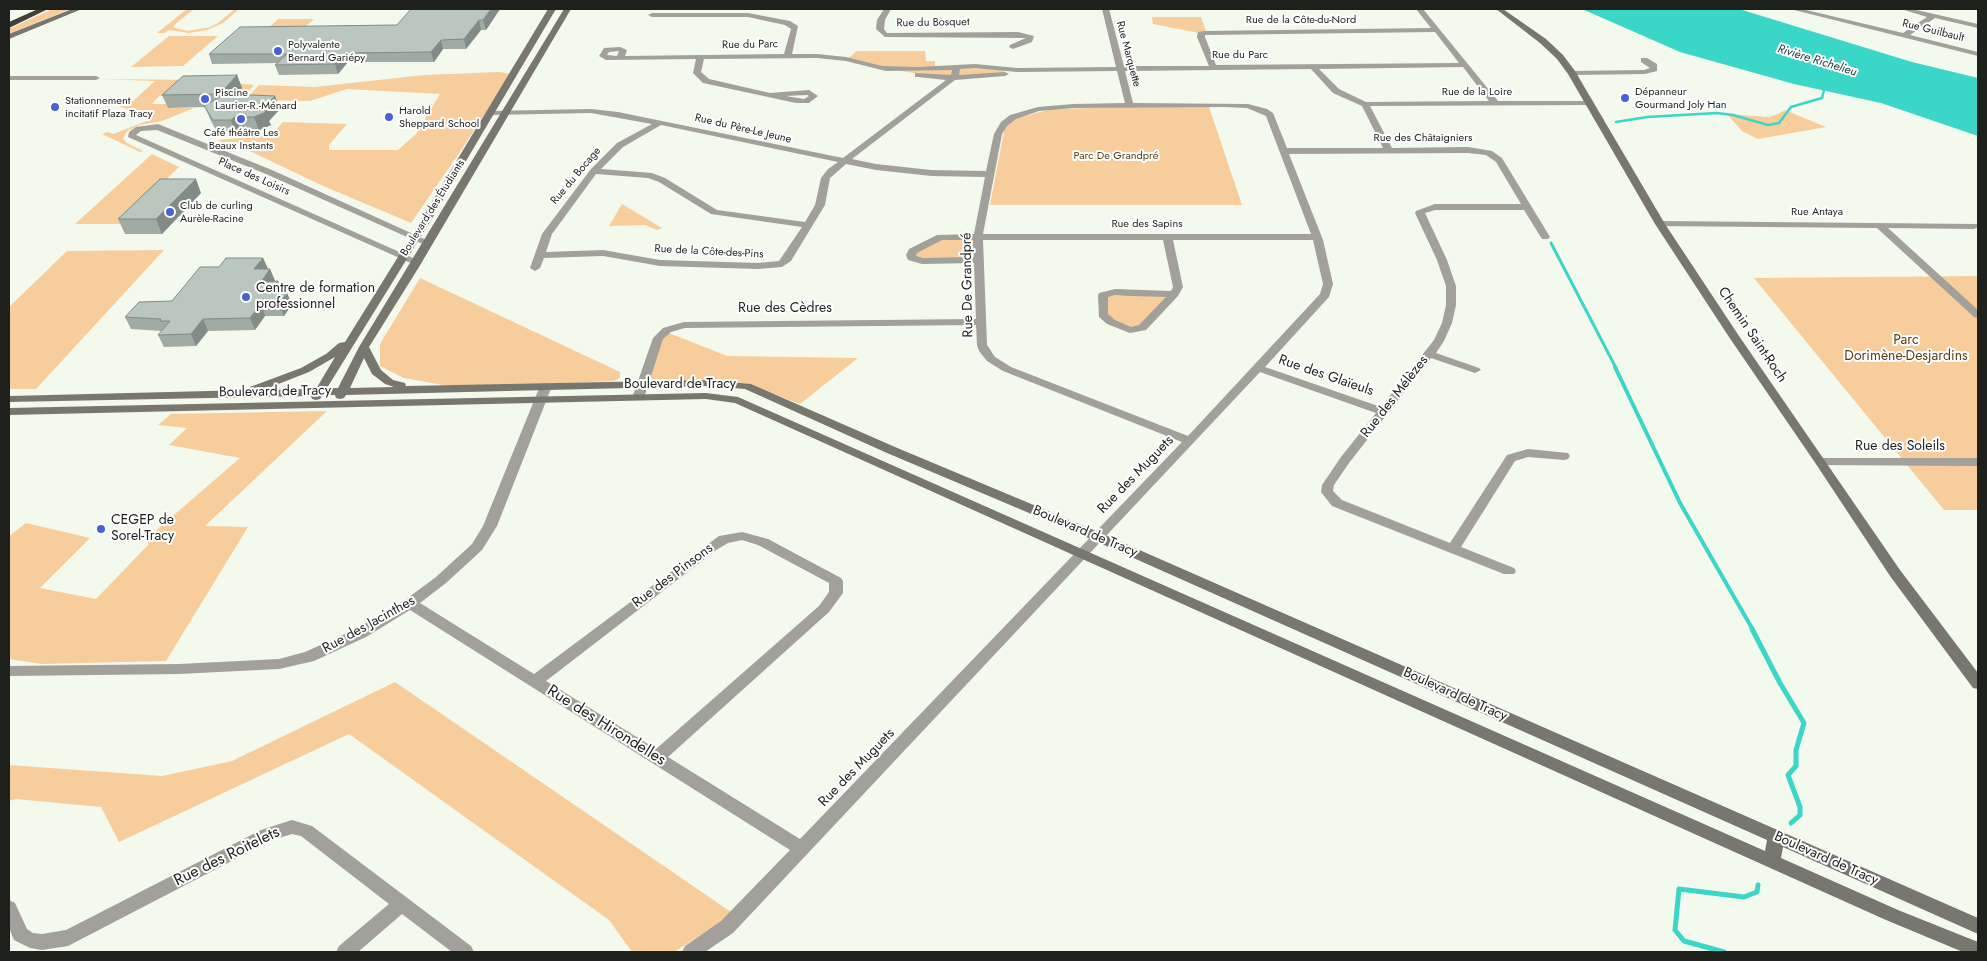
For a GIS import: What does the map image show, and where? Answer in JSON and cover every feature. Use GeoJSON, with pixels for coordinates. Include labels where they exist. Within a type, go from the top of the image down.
{"type":"FeatureCollection","features":[{"type":"Feature","properties":{"kind":"highway"},"geometry":{"type":"LineString","coordinates":[[9,18],[30,9]]}},
{"type":"Feature","properties":{"kind":"highway"},"geometry":{"type":"LineString","coordinates":[[9,25],[44,9]]}},
{"type":"Feature","properties":{"kind":"street"},"geometry":{"type":"LineString","coordinates":[[9,37],[78,9]]}},
{"type":"Feature","properties":{"kind":"street","name":"Boulevard des Étudiants"},"geometry":{"type":"LineString","coordinates":[[311,406],[491,113],[552,9]]}},
{"type":"Feature","properties":{"kind":"street","name":"Boulevard des Étudiants"},"geometry":{"type":"LineString","coordinates":[[335,405],[344,391],[364,347],[568,9]]}},
{"type":"Feature","properties":{"kind":"street","name":"Rue du Bosquet"},"geometry":{"type":"LineString","coordinates":[[887,9],[881,20],[882,34],[1012,34],[1028,35],[1030,38],[1013,47]]}},
{"type":"Feature","properties":{"kind":"street","name":"Rue Marquette"},"geometry":{"type":"LineString","coordinates":[[1104,9],[1130,106]]}},
{"type":"Feature","properties":{"kind":"street"},"geometry":{"type":"LineString","coordinates":[[1420,9],[1495,103]]}},
{"type":"Feature","properties":{"kind":"street","name":"Chemin Saint-Roch"},"geometry":{"type":"LineString","coordinates":[[1500,9],[1547,45],[1572,73],[1660,224],[1734,337],[1822,462],[1895,573],[1978,684]]}},
{"type":"Feature","properties":{"kind":"street","name":"Rue Guilbault"},"geometry":{"type":"LineString","coordinates":[[1794,9],[1978,54]]}},
{"type":"Feature","properties":{"kind":"street"},"geometry":{"type":"LineString","coordinates":[[1904,9],[1978,26]]}},
{"type":"Feature","properties":{"kind":"street"},"geometry":{"type":"LineString","coordinates":[[652,14],[748,15],[786,23],[795,28],[788,56]]}},
{"type":"Feature","properties":{"kind":"street"},"geometry":{"type":"LineString","coordinates":[[1904,36],[1933,16]]}},
{"type":"Feature","properties":{"kind":"street","name":"Rue de la Côte-du-Nord"},"geometry":{"type":"LineString","coordinates":[[1213,67],[1201,37],[1201,34],[1204,33],[1438,30]]}},
{"type":"Feature","properties":{"kind":"street"},"geometry":{"type":"LineString","coordinates":[[1012,34],[1017,70]]}},
{"type":"Feature","properties":{"kind":"street"},"geometry":{"type":"LineString","coordinates":[[700,56],[697,73],[706,81],[771,95]]}},
{"type":"Feature","properties":{"kind":"street","name":"Rue du Parc"},"geometry":{"type":"LineString","coordinates":[[620,58],[788,56],[846,59],[879,68],[932,77],[953,78],[977,77],[1017,70]]}},
{"type":"Feature","properties":{"kind":"street"},"geometry":{"type":"LineString","coordinates":[[1572,73],[1645,72],[1654,69],[1654,66],[1644,60]]}},
{"type":"Feature","properties":{"kind":"street","name":"Rue du Parc"},"geometry":{"type":"LineString","coordinates":[[879,68],[990,67],[1017,70],[1464,65]]}},
{"type":"Feature","properties":{"kind":"street"},"geometry":{"type":"LineString","coordinates":[[1313,66],[1324,81],[1336,91],[1364,104],[1389,151]]}},
{"type":"Feature","properties":{"kind":"street"},"geometry":{"type":"LineString","coordinates":[[953,78],[956,74],[956,67]]}},
{"type":"Feature","properties":{"kind":"street"},"geometry":{"type":"LineString","coordinates":[[9,78],[96,78]]}},
{"type":"Feature","properties":{"kind":"street","name":"Rue de la Côte-des-Pins"},"geometry":{"type":"LineString","coordinates":[[541,255],[603,254],[669,263],[774,266],[786,261],[822,202],[826,178],[843,162],[953,78]]}},
{"type":"Feature","properties":{"kind":"street","name":"Rue de la Loire"},"geometry":{"type":"LineString","coordinates":[[1364,104],[1589,103]]}},
{"type":"Feature","properties":{"kind":"street","name":"Rue des Muguets"},"geometry":{"type":"LineString","coordinates":[[691,952],[727,927],[1190,441],[1325,295],[1328,284],[1316,237],[1270,115],[1257,108],[1225,105],[1130,106]]}},
{"type":"Feature","properties":{"kind":"street","name":"Rue De Grandpré"},"geometry":{"type":"LineString","coordinates":[[1130,106],[1049,108],[1025,112],[1013,117],[1004,124],[998,134],[978,236],[982,345],[991,359],[1007,369],[1190,441]]}},
{"type":"Feature","properties":{"kind":"street","name":"Rue du Père-Le Jeune"},"geometry":{"type":"LineString","coordinates":[[491,113],[591,111],[618,114],[843,162],[909,172],[990,174]]}},
{"type":"Feature","properties":{"kind":"street","name":"Rue du Bocage"},"geometry":{"type":"LineString","coordinates":[[535,268],[547,234],[594,171],[620,145],[661,122]]}},
{"type":"Feature","properties":{"kind":"street","name":"Place des Loisirs"},"geometry":{"type":"LineString","coordinates":[[417,262],[132,137],[132,134],[139,130],[158,126],[269,172],[428,243]]}},
{"type":"Feature","properties":{"kind":"street","name":"Rue des Châtaigniers"},"geometry":{"type":"LineString","coordinates":[[1284,151],[1468,150],[1489,153],[1499,160],[1545,237]]}},
{"type":"Feature","properties":{"kind":"street"},"geometry":{"type":"LineString","coordinates":[[594,171],[649,176],[662,180],[714,212],[808,225]]}},
{"type":"Feature","properties":{"kind":"street","name":"Rue des Mélèzes"},"geometry":{"type":"LineString","coordinates":[[1509,572],[1337,503],[1327,492],[1328,485],[1345,460],[1439,341],[1447,323],[1452,294],[1447,272],[1420,213],[1421,211],[1435,207],[1527,207]]}},
{"type":"Feature","properties":{"kind":"street","name":"Rue Antaya"},"geometry":{"type":"LineString","coordinates":[[1660,224],[1974,226]]}},
{"type":"Feature","properties":{"kind":"street"},"geometry":{"type":"LineString","coordinates":[[1879,225],[1978,315]]}},
{"type":"Feature","properties":{"kind":"street","name":"Rue des Sapins"},"geometry":{"type":"LineString","coordinates":[[978,260],[922,261],[912,258],[911,255],[912,251],[934,238],[978,236],[1316,237]]}},
{"type":"Feature","properties":{"kind":"street"},"geometry":{"type":"LineString","coordinates":[[1167,236],[1178,287],[1174,294],[1142,328],[1130,330],[1123,328],[1103,316],[1102,298],[1106,293],[1174,294]]}},
{"type":"Feature","properties":{"kind":"street","name":"Rue des Cèdres"},"geometry":{"type":"LineString","coordinates":[[638,398],[654,345],[661,334],[684,325],[981,322]]}},
{"type":"Feature","properties":{"kind":"street"},"geometry":{"type":"LineString","coordinates":[[234,393],[262,386],[306,370],[330,356],[353,337]]}},
{"type":"Feature","properties":{"kind":"street"},"geometry":{"type":"LineString","coordinates":[[364,347],[371,365],[382,378],[404,386],[428,388]]}},
{"type":"Feature","properties":{"kind":"street"},"geometry":{"type":"LineString","coordinates":[[1429,354],[1475,370]]}},
{"type":"Feature","properties":{"kind":"street","name":"Rue des Glaïeuls"},"geometry":{"type":"LineString","coordinates":[[1258,368],[1384,412]]}},
{"type":"Feature","properties":{"kind":"street","name":"Boulevard de Tracy"},"geometry":{"type":"LineString","coordinates":[[9,399],[641,384],[720,383],[747,386],[1098,537],[1978,926]]}},
{"type":"Feature","properties":{"kind":"street","name":"Rue des Jacinthes"},"geometry":{"type":"LineString","coordinates":[[9,671],[178,669],[279,664],[308,657],[333,647],[410,603],[457,566],[476,547],[490,526],[546,386]]}},
{"type":"Feature","properties":{"kind":"street"},"geometry":{"type":"LineString","coordinates":[[138,396],[142,409]]}},
{"type":"Feature","properties":{"kind":"street","name":"Boulevard de Tracy"},"geometry":{"type":"LineString","coordinates":[[9,412],[706,396],[738,400],[1947,939],[1978,950]]}},
{"type":"Feature","properties":{"kind":"street"},"geometry":{"type":"LineString","coordinates":[[862,454],[876,443]]}},
{"type":"Feature","properties":{"kind":"street"},"geometry":{"type":"LineString","coordinates":[[1453,549],[1511,458],[1528,453],[1564,456]]}},
{"type":"Feature","properties":{"kind":"street","name":"Rue des Soleils"},"geometry":{"type":"LineString","coordinates":[[1822,462],[1978,462]]}},
{"type":"Feature","properties":{"kind":"street","name":"Rue des Pinsons"},"geometry":{"type":"LineString","coordinates":[[535,681],[724,539],[742,536],[763,542],[836,581],[836,593],[824,609],[656,757]]}},
{"type":"Feature","properties":{"kind":"street","name":"Rue des Hirondelles"},"geometry":{"type":"LineString","coordinates":[[410,603],[801,848]]}},
{"type":"Feature","properties":{"kind":"street"},"geometry":{"type":"LineString","coordinates":[[1412,701],[1426,682]]}},
{"type":"Feature","properties":{"kind":"street","name":"Rue des Roitelets"},"geometry":{"type":"LineString","coordinates":[[9,908],[20,934],[30,940],[42,942],[68,938],[267,835],[292,827],[306,831],[465,952]]}},
{"type":"Feature","properties":{"kind":"street"},"geometry":{"type":"LineString","coordinates":[[1772,861],[1776,837]]}},
{"type":"Feature","properties":{"kind":"street"},"geometry":{"type":"LineString","coordinates":[[345,952],[401,905]]}},
{"type":"Feature","properties":{"kind":"green space"},"geometry":{"type":"Polygon","coordinates":[[[52,9],[70,9],[9,34],[9,29],[52,9]]]}},
{"type":"Feature","properties":{"kind":"green space"},"geometry":{"type":"Polygon","coordinates":[[[187,9],[194,9],[173,26],[175,28],[188,31],[210,27],[235,9],[239,9],[223,23],[207,30],[189,33],[169,30],[165,33],[157,33],[187,9]]]}},
{"type":"Feature","properties":{"kind":"green space"},"geometry":{"type":"Polygon","coordinates":[[[1152,17],[1201,17],[1206,31],[1199,33],[1153,24],[1152,17]]]}},
{"type":"Feature","properties":{"kind":"green space"},"geometry":{"type":"Polygon","coordinates":[[[278,19],[314,19],[304,28],[267,29],[278,19]]]}},
{"type":"Feature","properties":{"kind":"green space"},"geometry":{"type":"Polygon","coordinates":[[[169,36],[218,36],[183,66],[131,67],[169,36]]]}},
{"type":"Feature","properties":{"kind":"green space"},"geometry":{"type":"Polygon","coordinates":[[[857,51],[925,51],[926,61],[935,61],[935,68],[880,67],[847,59],[857,51]]]}},
{"type":"Feature","properties":{"kind":"green space"},"geometry":{"type":"Polygon","coordinates":[[[961,67],[1006,70],[1004,72],[976,76],[934,76],[888,69],[961,67]]]}},
{"type":"Feature","properties":{"kind":"green space"},"geometry":{"type":"Polygon","coordinates":[[[499,72],[510,74],[462,149],[411,223],[321,185],[233,143],[230,145],[217,140],[240,138],[243,136],[270,136],[283,122],[347,124],[329,145],[329,150],[398,150],[416,134],[440,94],[347,89],[310,101],[245,100],[259,85],[315,87],[424,75],[499,72]]]}},
{"type":"Feature","properties":{"kind":"green space"},"geometry":{"type":"Polygon","coordinates":[[[102,79],[204,80],[254,85],[242,98],[159,96],[152,104],[172,104],[169,108],[194,108],[162,121],[140,125],[127,131],[123,139],[125,142],[143,151],[140,152],[102,134],[108,132],[113,134],[152,119],[119,106],[123,103],[131,103],[155,81],[102,79]]]}},
{"type":"Feature","properties":{"kind":"green space","name":"Parc De Grandpré"},"geometry":{"type":"Polygon","coordinates":[[[1209,107],[1242,205],[990,205],[1005,126],[1014,119],[1051,109],[1209,107]]]}},
{"type":"Feature","properties":{"kind":"green space"},"geometry":{"type":"Polygon","coordinates":[[[1785,110],[1826,127],[1758,139],[1742,131],[1727,114],[1769,117],[1785,110]]]}},
{"type":"Feature","properties":{"kind":"green space"},"geometry":{"type":"Polygon","coordinates":[[[152,154],[179,167],[121,224],[75,224],[152,154]]]}},
{"type":"Feature","properties":{"kind":"green space"},"geometry":{"type":"Polygon","coordinates":[[[622,204],[662,228],[657,230],[645,225],[609,226],[622,204]]]}},
{"type":"Feature","properties":{"kind":"green space"},"geometry":{"type":"Polygon","coordinates":[[[978,237],[976,259],[922,260],[915,257],[915,251],[938,239],[978,237]]]}},
{"type":"Feature","properties":{"kind":"green space"},"geometry":{"type":"Polygon","coordinates":[[[164,250],[36,389],[9,389],[9,307],[67,251],[164,250]]]}},
{"type":"Feature","properties":{"kind":"green space","name":"Parc Dorimène-Desjardins"},"geometry":{"type":"Polygon","coordinates":[[[1978,276],[1978,510],[1944,510],[1754,278],[1978,276]]]}},
{"type":"Feature","properties":{"kind":"green space"},"geometry":{"type":"Polygon","coordinates":[[[420,278],[620,372],[620,378],[614,381],[494,386],[443,385],[404,378],[380,366],[380,344],[420,278]]]}},
{"type":"Feature","properties":{"kind":"green space"},"geometry":{"type":"Polygon","coordinates":[[[1108,293],[1172,296],[1141,326],[1130,330],[1108,318],[1108,293]]]}},
{"type":"Feature","properties":{"kind":"green space"},"geometry":{"type":"Polygon","coordinates":[[[669,333],[727,356],[858,358],[800,404],[744,383],[728,381],[647,382],[663,336],[669,333]]]}},
{"type":"Feature","properties":{"kind":"green space"},"geometry":{"type":"Polygon","coordinates":[[[327,411],[205,526],[248,527],[166,661],[41,664],[9,659],[9,536],[26,523],[90,538],[40,588],[96,599],[149,544],[145,540],[240,458],[169,445],[187,428],[158,425],[171,414],[327,411]]]}},
{"type":"Feature","properties":{"kind":"green space"},"geometry":{"type":"Polygon","coordinates":[[[395,682],[731,912],[718,924],[674,952],[632,952],[609,920],[349,734],[119,842],[101,807],[16,799],[9,801],[9,765],[162,776],[232,761],[395,682]]]}},
{"type":"Feature","properties":{"kind":"water","name":"Rivière Richelieu"},"geometry":{"type":"Polygon","coordinates":[[[1582,9],[1739,9],[1912,62],[1978,78],[1978,136],[1881,103],[1794,84],[1680,52],[1582,9]]]}},
{"type":"Feature","properties":{"kind":"building"},"geometry":{"type":"Polygon","coordinates":[[[411,9],[491,9],[483,20],[479,20],[464,39],[441,40],[431,52],[346,53],[335,64],[275,65],[287,54],[209,54],[240,27],[397,25],[411,9]]]}},
{"type":"Feature","properties":{"kind":"building"},"geometry":{"type":"Polygon","coordinates":[[[237,75],[220,94],[162,95],[183,76],[237,75]]]}},
{"type":"Feature","properties":{"kind":"building"},"geometry":{"type":"Polygon","coordinates":[[[225,94],[275,96],[263,109],[266,112],[254,117],[213,120],[204,106],[225,94]]]}},
{"type":"Feature","properties":{"kind":"building"},"geometry":{"type":"Polygon","coordinates":[[[160,179],[196,179],[156,219],[118,219],[160,179]]]}},
{"type":"Feature","properties":{"kind":"building","name":"Centre de formation professionnel"},"geometry":{"type":"Polygon","coordinates":[[[226,258],[263,258],[254,269],[270,269],[261,282],[278,281],[269,293],[287,293],[279,304],[261,304],[250,318],[203,319],[191,334],[158,335],[170,321],[125,317],[139,302],[172,301],[200,267],[219,267],[226,258]]]}},
{"type":"Feature","properties":{"kind":"waterway"},"geometry":{"type":"LineString","coordinates":[[1616,122],[1647,117],[1717,113],[1733,115],[1768,125],[1779,123],[1791,107],[1822,98],[1825,86]]}},
{"type":"Feature","properties":{"kind":"waterway"},"geometry":{"type":"LineString","coordinates":[[1551,243],[1616,368]]}},
{"type":"Feature","properties":{"kind":"waterway"},"geometry":{"type":"LineString","coordinates":[[1615,367],[1680,503],[1753,630]]}},
{"type":"Feature","properties":{"kind":"waterway"},"geometry":{"type":"LineString","coordinates":[[1752,629],[1780,683],[1804,723],[1796,750],[1796,766],[1788,775],[1800,807],[1800,815],[1791,823]]}},
{"type":"Feature","properties":{"kind":"waterway"},"geometry":{"type":"LineString","coordinates":[[1724,952],[1684,941],[1675,930],[1679,889],[1744,897],[1757,892],[1758,885]]}},
{"type":"Feature","properties":{"kind":"place","name":"Polyvalente Bernard Gariépy"},"geometry":{"type":"Point","coordinates":[278,51]}},
{"type":"Feature","properties":{"kind":"place","name":"Dépanneur Gourmand Joly Han"},"geometry":{"type":"Point","coordinates":[1625,98]}},
{"type":"Feature","properties":{"kind":"place","name":"Piscine Laurier-R.-Ménard"},"geometry":{"type":"Point","coordinates":[205,99]}},
{"type":"Feature","properties":{"kind":"place","name":"Stationnement incitatif Plaza Tracy"},"geometry":{"type":"Point","coordinates":[55,107]}},
{"type":"Feature","properties":{"kind":"place","name":"Harold Sheppard School"},"geometry":{"type":"Point","coordinates":[389,117]}},
{"type":"Feature","properties":{"kind":"place","name":"Café théâtre Les Beaux Instants"},"geometry":{"type":"Point","coordinates":[241,119]}},
{"type":"Feature","properties":{"kind":"place","name":"Club de curling Aurèle-Racine"},"geometry":{"type":"Point","coordinates":[170,212]}},
{"type":"Feature","properties":{"kind":"place","name":"Centre de formation professionnel"},"geometry":{"type":"Point","coordinates":[246,297]}},
{"type":"Feature","properties":{"kind":"place","name":"CEGEP de Sorel-Tracy"},"geometry":{"type":"Point","coordinates":[101,529]}}]}
